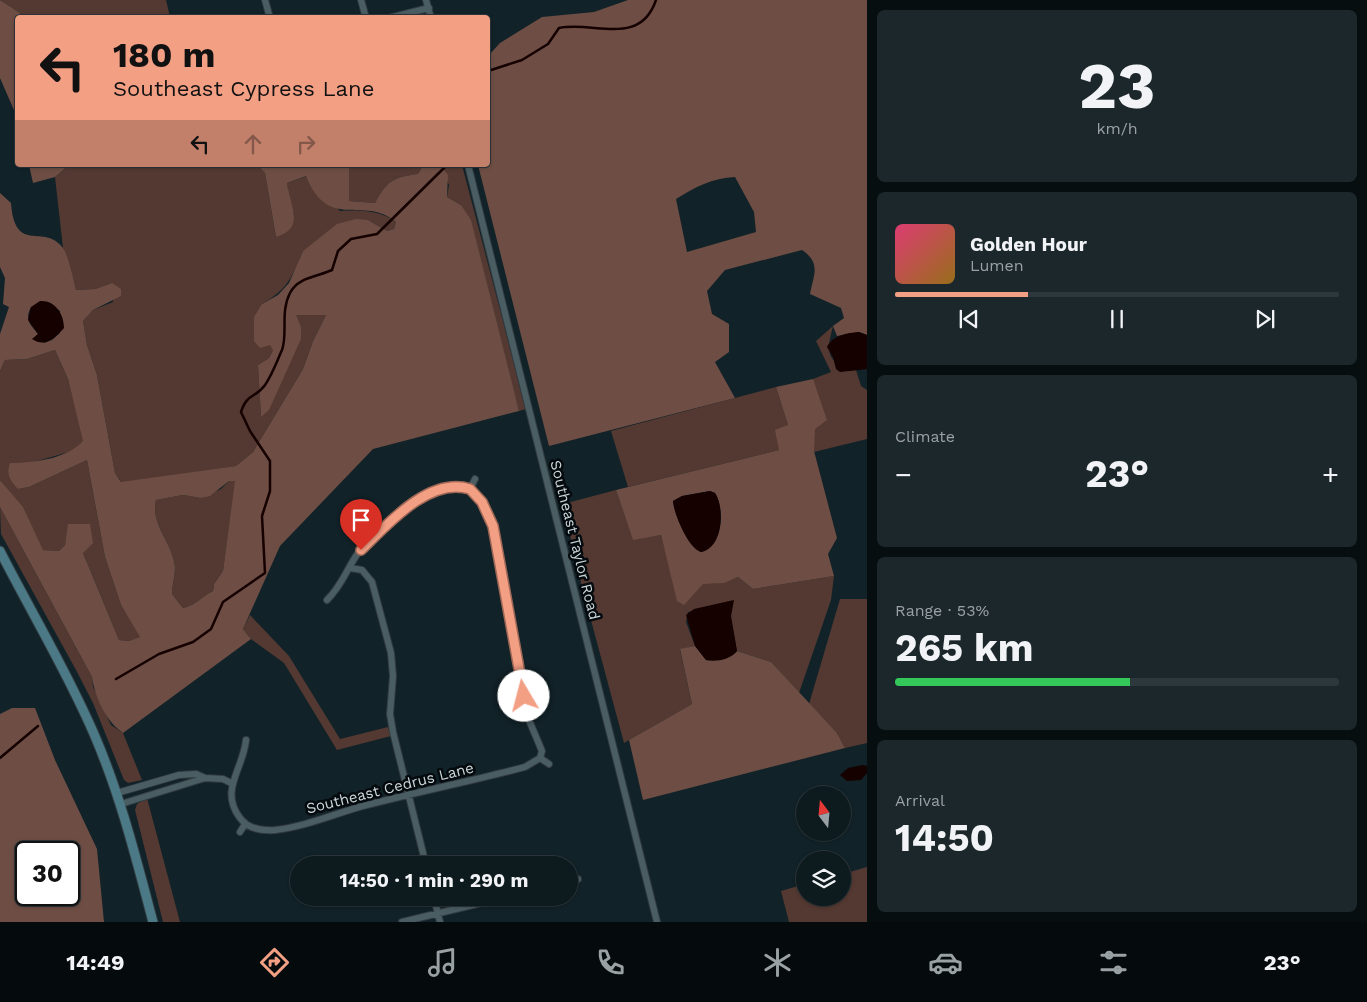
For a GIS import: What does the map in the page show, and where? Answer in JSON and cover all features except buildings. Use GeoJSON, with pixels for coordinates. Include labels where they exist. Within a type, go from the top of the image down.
{"type":"FeatureCollection","features":[{"type":"Feature","properties":{"kind":"main road"},"geometry":{"type":"LineString","coordinates":[[0,552],[77,694],[121,804],[153,922]]}},
{"type":"Feature","properties":{"kind":"street"},"geometry":{"type":"LineString","coordinates":[[265,0],[269,15]]}},
{"type":"Feature","properties":{"kind":"street"},"geometry":{"type":"LineString","coordinates":[[361,0],[365,15]]}},
{"type":"Feature","properties":{"kind":"street"},"geometry":{"type":"LineString","coordinates":[[426,0],[430,15]]}},
{"type":"Feature","properties":{"kind":"street"},"geometry":{"type":"LineString","coordinates":[[401,15],[429,8]]}},
{"type":"Feature","properties":{"kind":"street","name":"Southeast Taylor Road"},"geometry":{"type":"LineString","coordinates":[[468,167],[657,922]]}},
{"type":"Feature","properties":{"kind":"street"},"geometry":{"type":"LineString","coordinates":[[470,489],[475,479]]}},
{"type":"Feature","properties":{"kind":"street"},"geometry":{"type":"LineString","coordinates":[[327,600],[336,592],[361,550],[413,500],[453,487],[470,489],[482,502],[493,526],[508,617],[519,660],[526,713],[542,751],[540,758],[549,764]]}},
{"type":"Feature","properties":{"kind":"street"},"geometry":{"type":"LineString","coordinates":[[350,568],[362,570],[372,582],[391,653],[393,676],[390,714],[424,856]]}},
{"type":"Feature","properties":{"kind":"street"},"geometry":{"type":"LineString","coordinates":[[240,832],[245,824],[236,811],[230,796],[231,783],[244,755],[246,740]]}},
{"type":"Feature","properties":{"kind":"street","name":"Southeast Cedrus Lane"},"geometry":{"type":"LineString","coordinates":[[245,824],[250,827],[274,830],[409,794],[525,767],[540,758]]}},
{"type":"Feature","properties":{"kind":"street"},"geometry":{"type":"LineString","coordinates":[[117,794],[179,775],[196,774],[205,778]]}},
{"type":"Feature","properties":{"kind":"street"},"geometry":{"type":"LineString","coordinates":[[121,804],[205,778],[223,779],[231,783]]}},
{"type":"Feature","properties":{"kind":"street"},"geometry":{"type":"LineString","coordinates":[[436,906],[440,922]]}},
{"type":"Feature","properties":{"kind":"street"},"geometry":{"type":"LineString","coordinates":[[402,922],[467,906]]}},
{"type":"Feature","properties":{"kind":"shaded area"},"geometry":{"type":"Polygon","coordinates":[[[0,0],[166,0],[170,15],[23,15],[0,0]]]}},
{"type":"Feature","properties":{"kind":"shaded area"},"geometry":{"type":"Polygon","coordinates":[[[0,0],[23,15],[15,15],[15,112],[0,78],[0,0]]]}},
{"type":"Feature","properties":{"kind":"shaded area"},"geometry":{"type":"Polygon","coordinates":[[[628,0],[867,0],[867,335],[859,332],[837,336],[833,326],[844,318],[841,308],[810,294],[815,269],[812,260],[802,250],[725,270],[707,291],[712,314],[729,324],[729,352],[715,362],[735,398],[549,446],[479,167],[490,167],[490,54],[500,43],[542,17],[594,12],[628,0]],[[735,177],[719,179],[704,184],[676,199],[687,252],[756,232],[754,212],[735,177]]]}},
{"type":"Feature","properties":{"kind":"shaded area"},"geometry":{"type":"Polygon","coordinates":[[[29,167],[67,167],[55,177],[33,183],[29,167]]]}},
{"type":"Feature","properties":{"kind":"shaded area"},"geometry":{"type":"Polygon","coordinates":[[[67,167],[259,167],[265,173],[276,237],[294,214],[289,200],[287,183],[307,176],[340,211],[376,213],[396,222],[394,229],[387,231],[368,220],[303,251],[288,282],[278,293],[262,304],[273,350],[269,358],[258,365],[261,416],[301,327],[295,315],[326,315],[313,341],[303,369],[253,452],[236,466],[122,483],[115,473],[97,375],[87,345],[83,321],[93,310],[113,302],[112,283],[95,289],[76,290],[63,248],[55,177],[67,167]]]}},
{"type":"Feature","properties":{"kind":"shaded area"},"geometry":{"type":"Polygon","coordinates":[[[259,167],[349,167],[349,201],[375,203],[383,190],[392,181],[418,174],[422,167],[442,167],[448,175],[447,197],[461,205],[471,220],[519,411],[373,449],[280,546],[243,629],[251,639],[123,733],[111,722],[102,708],[92,677],[0,507],[0,480],[23,507],[43,550],[59,551],[65,545],[68,524],[90,524],[93,543],[83,553],[119,640],[129,641],[140,637],[121,605],[105,557],[87,460],[29,487],[18,489],[8,471],[10,463],[39,461],[59,456],[83,441],[68,379],[55,350],[27,359],[5,360],[0,371],[0,334],[9,307],[3,304],[5,278],[0,267],[0,193],[11,203],[18,229],[24,234],[31,236],[47,237],[63,248],[69,262],[76,290],[95,289],[112,283],[121,289],[121,296],[93,310],[83,321],[87,345],[97,375],[115,473],[121,482],[236,466],[253,452],[303,369],[313,341],[326,315],[296,315],[301,327],[301,339],[269,410],[261,417],[258,365],[269,358],[273,350],[270,345],[260,348],[254,341],[254,317],[262,304],[278,295],[289,283],[303,251],[337,224],[356,219],[368,220],[387,231],[394,229],[396,222],[384,214],[336,208],[325,203],[315,193],[306,176],[287,183],[293,208],[293,222],[291,228],[276,237],[265,173],[259,167]],[[50,303],[31,307],[28,315],[29,322],[38,334],[36,336],[44,343],[52,340],[60,333],[60,311],[50,303]],[[229,481],[210,496],[201,498],[183,495],[156,500],[156,518],[175,567],[172,594],[183,608],[213,591],[214,584],[223,571],[235,481],[229,481]]]}},
{"type":"Feature","properties":{"kind":"shaded area"},"geometry":{"type":"Polygon","coordinates":[[[349,167],[422,167],[418,174],[392,181],[383,190],[375,203],[349,201],[349,167]]]}},
{"type":"Feature","properties":{"kind":"shaded area"},"geometry":{"type":"Polygon","coordinates":[[[440,167],[463,167],[526,409],[519,411],[461,205],[447,197],[449,185],[440,167]]]}},
{"type":"Feature","properties":{"kind":"shaded area"},"geometry":{"type":"Polygon","coordinates":[[[40,301],[54,305],[58,309],[64,323],[64,328],[50,341],[45,342],[37,342],[32,339],[38,334],[28,320],[31,307],[40,301]]]}},
{"type":"Feature","properties":{"kind":"shaded area"},"geometry":{"type":"Polygon","coordinates":[[[833,326],[829,347],[832,357],[835,362],[848,371],[856,370],[861,386],[867,390],[867,439],[814,452],[813,379],[831,372],[816,341],[833,326]]]}},
{"type":"Feature","properties":{"kind":"shaded area"},"geometry":{"type":"Polygon","coordinates":[[[859,332],[867,335],[867,369],[840,372],[836,369],[833,357],[827,347],[837,337],[859,332]]]}},
{"type":"Feature","properties":{"kind":"shaded area"},"geometry":{"type":"Polygon","coordinates":[[[55,350],[68,379],[84,441],[76,450],[30,463],[10,464],[18,489],[29,487],[87,460],[105,557],[121,605],[141,637],[129,641],[119,640],[69,524],[65,545],[59,551],[42,550],[23,508],[0,480],[0,371],[5,360],[27,359],[55,350]]]}},
{"type":"Feature","properties":{"kind":"shaded area"},"geometry":{"type":"Polygon","coordinates":[[[813,379],[827,420],[815,429],[814,451],[837,538],[828,554],[834,576],[753,589],[738,577],[724,583],[703,584],[684,605],[677,601],[661,535],[633,540],[616,490],[779,450],[775,430],[788,425],[776,387],[813,379]],[[710,491],[682,496],[673,501],[676,514],[687,538],[701,552],[714,543],[719,531],[721,511],[715,493],[710,491]]]}},
{"type":"Feature","properties":{"kind":"shaded area"},"geometry":{"type":"Polygon","coordinates":[[[776,387],[788,425],[779,450],[628,487],[611,431],[776,387]]]}},
{"type":"Feature","properties":{"kind":"shaded area"},"geometry":{"type":"Polygon","coordinates":[[[236,480],[223,571],[214,584],[213,591],[183,608],[172,594],[175,567],[156,518],[156,500],[183,495],[201,498],[221,489],[229,481],[236,480]]]}},
{"type":"Feature","properties":{"kind":"shaded area"},"geometry":{"type":"Polygon","coordinates":[[[616,490],[633,539],[661,535],[669,565],[702,582],[718,583],[738,577],[753,589],[834,576],[831,600],[799,693],[771,662],[737,651],[728,602],[688,612],[686,622],[695,646],[680,650],[692,704],[624,743],[581,583],[563,504],[616,490]]]}},
{"type":"Feature","properties":{"kind":"shaded area"},"geometry":{"type":"Polygon","coordinates":[[[710,491],[715,493],[718,500],[721,517],[720,527],[714,543],[708,549],[701,552],[687,538],[679,522],[673,501],[682,496],[710,491]]]}},
{"type":"Feature","properties":{"kind":"shaded area"},"geometry":{"type":"Polygon","coordinates":[[[0,507],[92,677],[93,687],[111,725],[123,733],[142,780],[128,783],[124,780],[93,703],[1,534],[0,507]]]}},
{"type":"Feature","properties":{"kind":"shaded area"},"geometry":{"type":"Polygon","coordinates":[[[840,599],[867,599],[867,743],[845,748],[837,733],[809,704],[840,599]]]}},
{"type":"Feature","properties":{"kind":"shaded area"},"geometry":{"type":"Polygon","coordinates":[[[734,600],[731,616],[737,651],[723,660],[706,660],[695,646],[686,615],[694,609],[734,600]]]}},
{"type":"Feature","properties":{"kind":"shaded area"},"geometry":{"type":"Polygon","coordinates":[[[250,615],[289,656],[340,739],[388,727],[391,736],[337,750],[284,663],[251,639],[243,629],[250,615]]]}},
{"type":"Feature","properties":{"kind":"shaded area"},"geometry":{"type":"Polygon","coordinates":[[[695,646],[706,660],[731,656],[737,651],[771,662],[837,733],[845,748],[643,800],[629,740],[692,704],[680,649],[695,646]]]}},
{"type":"Feature","properties":{"kind":"shaded area"},"geometry":{"type":"Polygon","coordinates":[[[12,708],[35,708],[55,760],[97,849],[104,922],[0,922],[0,714],[12,708]]]}},
{"type":"Feature","properties":{"kind":"shaded area"},"geometry":{"type":"Polygon","coordinates":[[[867,766],[867,773],[861,780],[847,781],[840,775],[848,768],[867,766]]]}},
{"type":"Feature","properties":{"kind":"shaded area"},"geometry":{"type":"Polygon","coordinates":[[[147,798],[180,922],[163,922],[135,810],[137,804],[147,798]]]}},
{"type":"Feature","properties":{"kind":"shaded area"},"geometry":{"type":"Polygon","coordinates":[[[867,867],[867,922],[789,922],[781,891],[796,887],[796,906],[851,906],[851,872],[867,867]]]}},
{"type":"Feature","properties":{"kind":"waterway"},"geometry":{"type":"LineString","coordinates":[[490,70],[522,60],[548,44],[559,28],[628,28],[639,23],[649,14],[656,0]]}},
{"type":"Feature","properties":{"kind":"waterway"},"geometry":{"type":"LineString","coordinates":[[116,679],[159,654],[193,642],[211,629],[223,602],[265,573],[262,516],[270,491],[270,461],[250,431],[241,412],[246,402],[265,385],[282,350],[284,344],[285,308],[290,293],[293,288],[308,278],[332,270],[338,251],[351,239],[377,234],[445,167]]}},
{"type":"Feature","properties":{"kind":"waterway"},"geometry":{"type":"LineString","coordinates":[[0,758],[38,726]]}},
{"type":"Feature","properties":{"kind":"route"},"geometry":{"type":"LineString","coordinates":[[361,550],[413,500],[453,487],[462,486],[470,489],[482,502],[493,526],[499,552],[510,626],[519,660],[524,696]]}}]}
